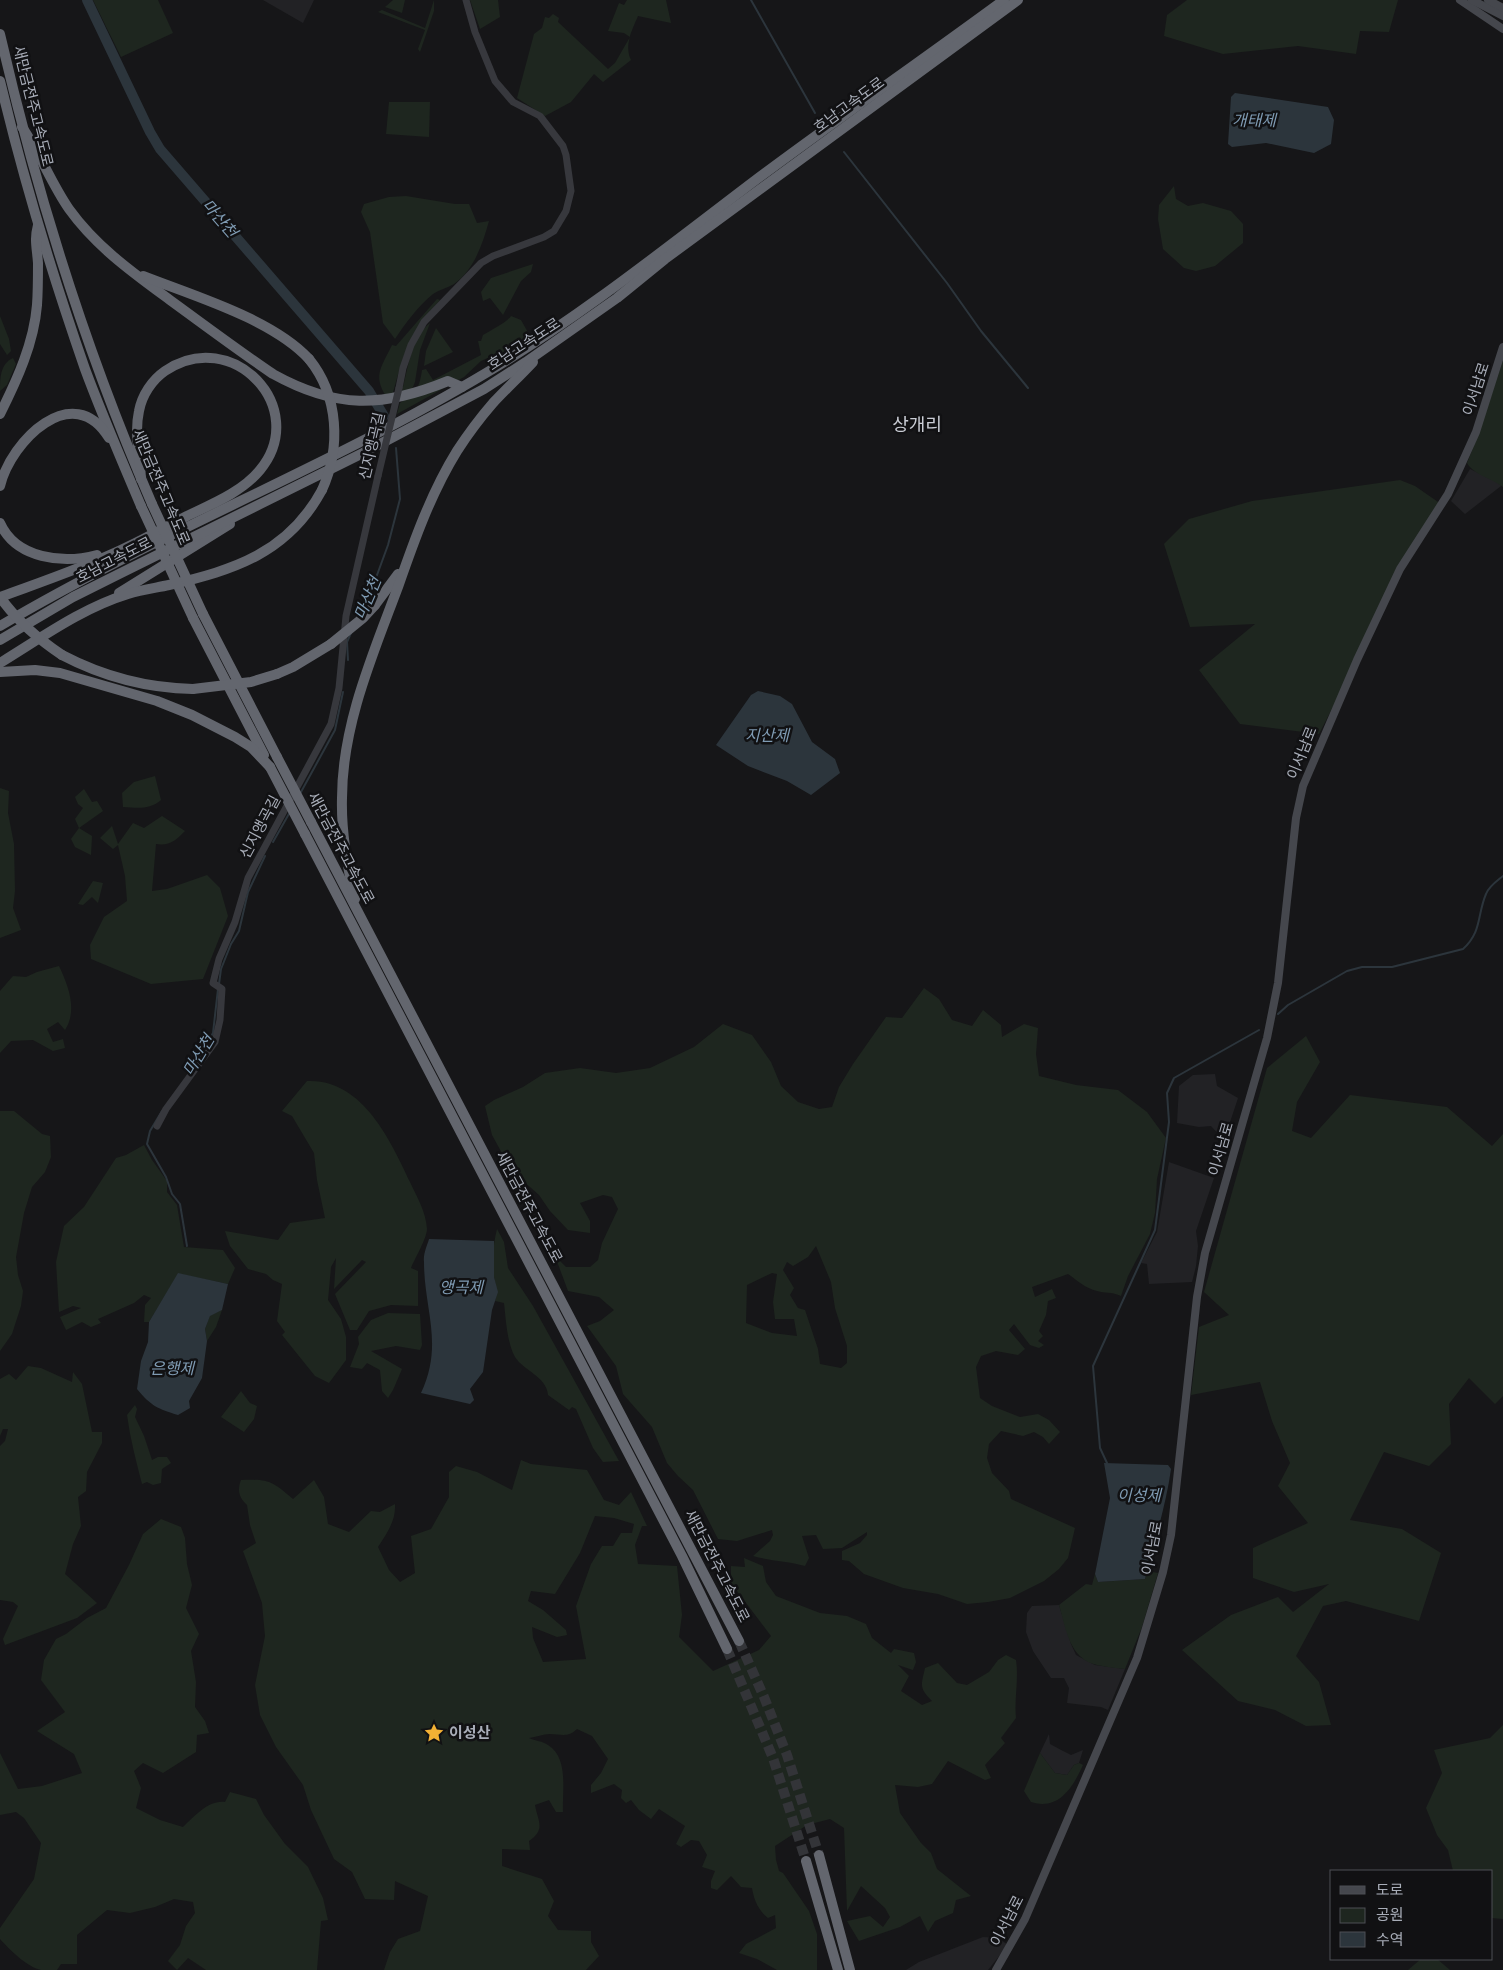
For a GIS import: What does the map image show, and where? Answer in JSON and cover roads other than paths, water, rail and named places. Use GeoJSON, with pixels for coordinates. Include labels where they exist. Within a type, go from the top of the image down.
{"type":"FeatureCollection","features":[{"type":"Feature","properties":{"kind":"highway","name":"호남고속도로"},"geometry":{"type":"LineString","coordinates":[[0,626],[119,561],[369,439],[462,387],[531,345],[611,288],[873,93],[1004,0]]}},
{"type":"Feature","properties":{"kind":"highway","name":"호남고속도로"},"geometry":{"type":"LineString","coordinates":[[0,640],[73,597],[363,453],[452,406],[541,352],[617,298],[673,253],[1018,0]]}},
{"type":"Feature","properties":{"kind":"highway","name":"새만금전주고속도로"},"geometry":{"type":"LineString","coordinates":[[0,34],[22,127],[54,240],[77,312],[113,410],[152,504],[203,614],[277,758],[739,1641]]}},
{"type":"Feature","properties":{"kind":"highway","name":"새만금전주고속도로"},"geometry":{"type":"LineString","coordinates":[[0,81],[15,145],[38,225],[86,370],[141,506],[193,618],[682,1556],[727,1649]]}},
{"type":"Feature","properties":{"kind":"highway"},"geometry":{"type":"LineString","coordinates":[[22,127],[33,143],[48,177],[70,210],[105,250],[130,271],[273,374],[293,386],[315,394],[357,402],[382,401],[407,396],[448,381],[462,387]]}},
{"type":"Feature","properties":{"kind":"highway"},"geometry":{"type":"LineString","coordinates":[[0,414],[23,362],[32,335],[37,307],[38,261],[35,237],[38,225]]}},
{"type":"Feature","properties":{"kind":"highway"},"geometry":{"type":"LineString","coordinates":[[93,609],[128,594],[202,578],[252,560],[278,544],[309,512],[322,490],[334,440],[333,415],[326,386],[322,376],[309,358],[282,336],[254,321],[130,271]]}},
{"type":"Feature","properties":{"kind":"highway"},"geometry":{"type":"LineString","coordinates":[[359,915],[344,848],[342,797],[350,729],[366,672],[411,552],[435,494],[457,452],[492,404],[541,352]]}},
{"type":"Feature","properties":{"kind":"highway"},"geometry":{"type":"LineString","coordinates":[[141,479],[136,433],[139,410],[145,393],[161,374],[180,362],[199,357],[217,358],[239,365],[260,382],[272,404],[275,422],[274,440],[266,460],[247,482],[228,496]]}},
{"type":"Feature","properties":{"kind":"highway"},"geometry":{"type":"LineString","coordinates":[[0,486],[9,462],[24,440],[44,423],[58,417],[82,416],[92,421],[103,429],[121,458]]}},
{"type":"Feature","properties":{"kind":"highway"},"geometry":{"type":"LineString","coordinates":[[296,473],[228,496],[122,549],[0,597],[32,633],[62,655],[102,674],[123,681],[169,689],[193,689],[251,682],[277,674],[293,667],[331,644],[363,618],[375,605],[395,579],[411,552]]}},
{"type":"Feature","properties":{"kind":"highway"},"geometry":{"type":"LineString","coordinates":[[0,663],[93,609],[283,492]]}},
{"type":"Feature","properties":{"kind":"highway"},"geometry":{"type":"LineString","coordinates":[[0,524],[5,533],[14,542],[28,552],[41,556],[74,559],[92,557],[122,549]]}},
{"type":"Feature","properties":{"kind":"highway"},"geometry":{"type":"LineString","coordinates":[[0,672],[35,670],[60,673],[157,701],[192,715],[235,736],[251,747],[270,767]]}},
{"type":"Feature","properties":{"kind":"highway"},"geometry":{"type":"LineString","coordinates":[[819,1855],[850,1970]]}},
{"type":"Feature","properties":{"kind":"highway"},"geometry":{"type":"LineString","coordinates":[[806,1861],[838,1970]]}},
{"type":"Feature","properties":{"kind":"main road"},"geometry":{"type":"LineString","coordinates":[[1460,0],[1503,29]]}},
{"type":"Feature","properties":{"kind":"main road"},"geometry":{"type":"LineString","coordinates":[[1472,0],[1503,16]]}},
{"type":"Feature","properties":{"kind":"main road"},"geometry":{"type":"LineString","coordinates":[[1488,0],[1503,8]]}},
{"type":"Feature","properties":{"kind":"main road","name":"이서남로"},"geometry":{"type":"LineString","coordinates":[[996,1970],[1019,1933],[1137,1658],[1163,1572],[1171,1535],[1197,1296],[1205,1253],[1267,1038],[1276,994],[1296,818],[1303,786],[1357,660],[1400,569],[1448,494],[1476,432],[1503,346]]}},
{"type":"Feature","properties":{"kind":"street","name":"신지앵곡길"},"geometry":{"type":"LineString","coordinates":[[157,1126],[166,1110],[215,1042],[220,1020],[222,989],[213,983],[219,959],[235,922],[248,878],[331,724],[339,688],[346,616],[403,368],[412,345],[424,322],[481,263],[493,256],[544,237],[554,231],[566,211],[571,191],[563,146],[540,116],[514,102],[495,81],[475,32],[466,0]]}},
{"type":"Feature","properties":{"kind":"water","name":"개태제"},"geometry":{"type":"Polygon","coordinates":[[[1235,93],[1328,107],[1334,120],[1331,144],[1314,153],[1266,143],[1232,147],[1228,144],[1231,97],[1235,93]]]}},
{"type":"Feature","properties":{"kind":"water","name":"지산제"},"geometry":{"type":"Polygon","coordinates":[[[758,691],[780,696],[792,704],[812,742],[835,759],[840,773],[811,795],[787,781],[748,766],[716,745],[751,695],[758,691]]]}},
{"type":"Feature","properties":{"kind":"water","name":"앵곡제"},"geometry":{"type":"Polygon","coordinates":[[[429,1239],[494,1241],[494,1277],[498,1292],[492,1310],[483,1372],[470,1389],[474,1400],[470,1404],[421,1393],[428,1375],[432,1343],[424,1259],[429,1239]]]}},
{"type":"Feature","properties":{"kind":"water","name":"은행제"},"geometry":{"type":"Polygon","coordinates":[[[178,1273],[228,1284],[222,1310],[210,1316],[205,1329],[207,1341],[202,1378],[189,1401],[190,1408],[178,1415],[155,1406],[137,1389],[141,1361],[148,1342],[149,1322],[178,1273]]]}},
{"type":"Feature","properties":{"kind":"water","name":"이성제"},"geometry":{"type":"Polygon","coordinates":[[[1104,1463],[1168,1465],[1171,1469],[1163,1510],[1145,1579],[1098,1582],[1095,1574],[1110,1498],[1104,1463]]]}},
{"type":"Feature","properties":{"kind":"waterway","name":"마산천"},"geometry":{"type":"LineString","coordinates":[[87,0],[150,132],[160,149],[369,391],[384,416]]}},
{"type":"Feature","properties":{"kind":"waterway"},"geometry":{"type":"LineString","coordinates":[[751,0],[815,113]]}},
{"type":"Feature","properties":{"kind":"waterway"},"geometry":{"type":"LineString","coordinates":[[844,152],[947,283],[981,331],[1028,388]]}},
{"type":"Feature","properties":{"kind":"waterway","name":"마산천"},"geometry":{"type":"LineString","coordinates":[[357,617],[373,586],[388,545],[400,499],[396,448]]}},
{"type":"Feature","properties":{"kind":"waterway","name":"마산천"},"geometry":{"type":"LineString","coordinates":[[348,660],[347,642],[351,633]]}},
{"type":"Feature","properties":{"kind":"waterway","name":"마산천"},"geometry":{"type":"LineString","coordinates":[[301,792],[335,730],[343,692]]}},
{"type":"Feature","properties":{"kind":"waterway","name":"마산천"},"geometry":{"type":"LineString","coordinates":[[273,842],[290,812]]}},
{"type":"Feature","properties":{"kind":"waterway","name":"마산천"},"geometry":{"type":"LineString","coordinates":[[219,984],[221,969],[231,944],[239,931],[248,892],[265,856]]}},
{"type":"Feature","properties":{"kind":"waterway"},"geometry":{"type":"LineString","coordinates":[[1278,1014],[1288,1005],[1347,971],[1362,967],[1392,967],[1463,949],[1469,943],[1476,930],[1487,891],[1503,876]]}},
{"type":"Feature","properties":{"kind":"waterway","name":"마산천"},"geometry":{"type":"LineString","coordinates":[[199,1058],[213,1033],[218,989]]}},
{"type":"Feature","properties":{"kind":"waterway"},"geometry":{"type":"LineString","coordinates":[[1107,1463],[1100,1448],[1093,1366],[1155,1230],[1169,1122],[1167,1093],[1174,1078],[1259,1030]]}},
{"type":"Feature","properties":{"kind":"waterway","name":"마산천"},"geometry":{"type":"LineString","coordinates":[[162,1111],[150,1131],[147,1144],[166,1177],[172,1194],[180,1204],[187,1246]]}},
{"type":"Feature","properties":{"kind":"tunnel"},"geometry":{"type":"LineString","coordinates":[[739,1641],[787,1755],[819,1855]]}},
{"type":"Feature","properties":{"kind":"tunnel"},"geometry":{"type":"LineString","coordinates":[[727,1649],[773,1758],[806,1861]]}},
{"type":"Feature","properties":{"kind":"place","name":"이성산"},"geometry":{"type":"Point","coordinates":[434,1733]}},
{"type":"Feature","properties":{"kind":"district","name":"상개리"},"geometry":{"type":"Point","coordinates":[917,425]}}]}
